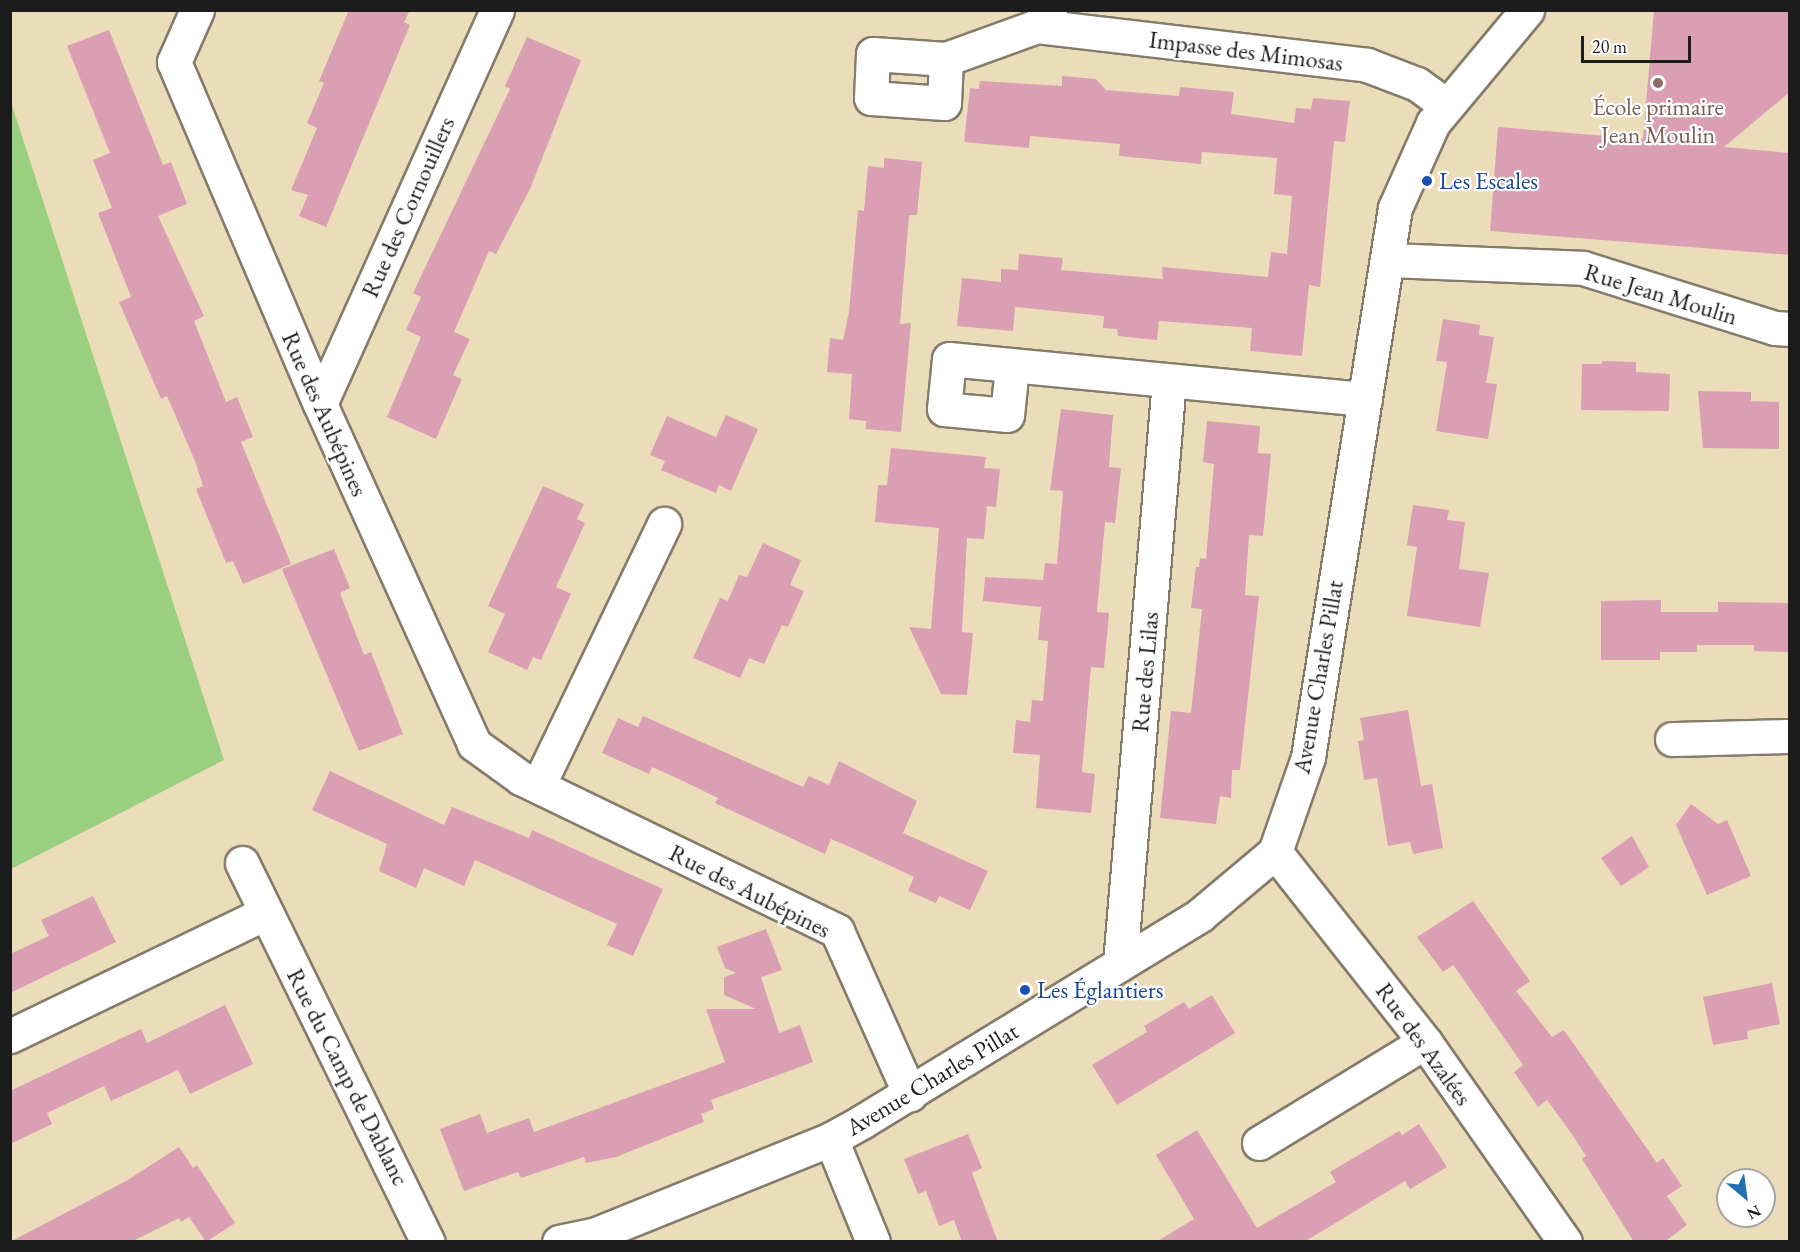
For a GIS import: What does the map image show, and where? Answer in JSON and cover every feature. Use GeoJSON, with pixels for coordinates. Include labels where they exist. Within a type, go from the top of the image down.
{"type":"FeatureCollection","features":[{"type":"Feature","properties":{"kind":"street","name":"Rue des Aubépines"},"geometry":{"type":"LineString","coordinates":[[197,10],[174,62],[320,404],[474,744],[538,786],[837,931],[910,1094]]}},
{"type":"Feature","properties":{"kind":"street","name":"Rue des Cornouillers"},"geometry":{"type":"LineString","coordinates":[[320,404],[497,10]]}},
{"type":"Feature","properties":{"kind":"street","name":"Avenue Charles Pillat"},"geometry":{"type":"LineString","coordinates":[[558,1242],[596,1234],[831,1139],[910,1094],[1200,915],[1275,852],[1308,757],[1395,208],[1423,144],[1446,105],[1527,10]]}},
{"type":"Feature","properties":{"kind":"street","name":"Impasse des Mimosas"},"geometry":{"type":"LineString","coordinates":[[946,59],[1043,18],[1367,65],[1417,84],[1446,105]]}},
{"type":"Feature","properties":{"kind":"street","name":"Rue Jean Moulin"},"geometry":{"type":"LineString","coordinates":[[1387,260],[1583,268],[1775,328],[1790,329]]}},
{"type":"Feature","properties":{"kind":"street"},"geometry":{"type":"LineString","coordinates":[[1012,366],[1365,399]]}},
{"type":"Feature","properties":{"kind":"street","name":"Rue des Lilas"},"geometry":{"type":"LineString","coordinates":[[1120,963],[1169,381]]}},
{"type":"Feature","properties":{"kind":"street"},"geometry":{"type":"LineString","coordinates":[[538,786],[664,524]]}},
{"type":"Feature","properties":{"kind":"street"},"geometry":{"type":"LineString","coordinates":[[1672,739],[1790,736]]}},
{"type":"Feature","properties":{"kind":"street","name":"Rue des Azalées"},"geometry":{"type":"LineString","coordinates":[[1275,852],[1425,1042],[1565,1242]]}},
{"type":"Feature","properties":{"kind":"street","name":"Rue du Camp de Dablanc"},"geometry":{"type":"LineString","coordinates":[[242,863],[428,1242]]}},
{"type":"Feature","properties":{"kind":"street"},"geometry":{"type":"LineString","coordinates":[[10,1036],[266,913]]}},
{"type":"Feature","properties":{"kind":"street"},"geometry":{"type":"LineString","coordinates":[[1259,1143],[1425,1042]]}},
{"type":"Feature","properties":{"kind":"street"},"geometry":{"type":"LineString","coordinates":[[831,1139],[873,1242]]}},
{"type":"Feature","properties":{"kind":"green space"},"geometry":{"type":"Polygon","coordinates":[[[11,102],[224,760],[10,869],[11,102]]]}},
{"type":"Feature","properties":{"kind":"building"},"geometry":{"type":"Polygon","coordinates":[[[349,10],[410,10],[404,22],[410,25],[326,227],[299,216],[308,195],[291,190],[317,128],[307,123],[324,83],[319,81],[349,10]]]}},
{"type":"Feature","properties":{"kind":"building","name":"École primaire Jean Moulin"},"geometry":{"type":"Polygon","coordinates":[[[1654,10],[1790,10],[1790,92],[1724,147],[1790,153],[1790,255],[1490,231],[1498,127],[1643,139],[1654,10]]]}},
{"type":"Feature","properties":{"kind":"building"},"geometry":{"type":"Polygon","coordinates":[[[109,30],[163,165],[171,162],[187,204],[158,216],[204,316],[194,321],[226,402],[237,397],[253,437],[241,442],[291,564],[243,584],[233,561],[226,563],[196,489],[203,486],[195,461],[167,396],[161,399],[119,302],[131,297],[98,213],[112,208],[93,160],[110,153],[67,46],[109,30]]]}},
{"type":"Feature","properties":{"kind":"building"},"geometry":{"type":"Polygon","coordinates":[[[527,37],[581,60],[530,189],[496,254],[489,251],[454,332],[470,339],[453,375],[462,379],[436,439],[387,417],[421,337],[406,330],[421,297],[413,293],[510,89],[505,86],[527,37]]]}},
{"type":"Feature","properties":{"kind":"building"},"geometry":{"type":"Polygon","coordinates":[[[1062,76],[1096,79],[1106,90],[1179,96],[1180,87],[1234,92],[1231,114],[1294,123],[1296,108],[1311,109],[1313,98],[1350,101],[1345,142],[1334,141],[1320,287],[1309,285],[1302,356],[1250,351],[1252,328],[1159,321],[1157,340],[1118,336],[1117,329],[1103,328],[1104,316],[1015,307],[1013,331],[957,326],[962,278],[1001,282],[1001,269],[1018,270],[1019,254],[1063,258],[1061,270],[1163,279],[1162,267],[1268,277],[1271,252],[1287,254],[1292,196],[1274,194],[1277,158],[1202,152],[1201,164],[1119,156],[1120,144],[1030,136],[1029,148],[964,142],[970,88],[979,89],[980,81],[1062,86],[1062,76]]]}},
{"type":"Feature","properties":{"kind":"building"},"geometry":{"type":"Polygon","coordinates":[[[884,158],[922,162],[917,215],[909,215],[900,324],[911,323],[901,432],[866,429],[866,421],[849,419],[852,374],[827,372],[830,338],[843,340],[849,312],[858,210],[864,211],[868,166],[884,168],[884,158]]]}},
{"type":"Feature","properties":{"kind":"building"},"geometry":{"type":"Polygon","coordinates":[[[1443,319],[1480,325],[1479,335],[1494,337],[1486,383],[1497,384],[1488,439],[1436,431],[1447,362],[1436,361],[1443,319]]]}},
{"type":"Feature","properties":{"kind":"building"},"geometry":{"type":"Polygon","coordinates":[[[1602,361],[1636,362],[1636,372],[1670,374],[1669,411],[1581,410],[1582,364],[1602,364],[1602,361]]]}},
{"type":"Feature","properties":{"kind":"building"},"geometry":{"type":"Polygon","coordinates":[[[1698,391],[1751,392],[1751,401],[1779,402],[1779,449],[1703,448],[1698,391]]]}},
{"type":"Feature","properties":{"kind":"building"},"geometry":{"type":"Polygon","coordinates":[[[1061,409],[1113,415],[1109,467],[1121,468],[1115,523],[1105,522],[1097,612],[1109,613],[1104,668],[1091,667],[1082,772],[1095,774],[1091,813],[1036,808],[1040,755],[1013,753],[1016,720],[1030,722],[1032,700],[1043,701],[1048,641],[1038,640],[1041,607],[983,601],[985,577],[1043,580],[1045,563],[1057,564],[1063,491],[1050,490],[1061,409]]]}},
{"type":"Feature","properties":{"kind":"building"},"geometry":{"type":"Polygon","coordinates":[[[726,415],[758,429],[731,491],[719,485],[716,493],[661,470],[665,461],[650,455],[667,416],[716,437],[726,415]]]}},
{"type":"Feature","properties":{"kind":"building"},"geometry":{"type":"Polygon","coordinates":[[[1207,421],[1260,426],[1258,453],[1271,454],[1263,536],[1249,535],[1245,595],[1259,596],[1240,770],[1232,770],[1231,798],[1220,796],[1216,824],[1160,818],[1171,711],[1191,713],[1202,609],[1191,608],[1196,567],[1199,567],[1200,558],[1206,559],[1214,464],[1203,462],[1207,421]]]}},
{"type":"Feature","properties":{"kind":"building"},"geometry":{"type":"Polygon","coordinates":[[[891,448],[986,457],[984,468],[1000,469],[996,507],[987,506],[984,539],[967,538],[962,632],[973,633],[967,695],[941,694],[909,627],[931,629],[939,528],[875,522],[878,485],[887,485],[891,448]]]}},
{"type":"Feature","properties":{"kind":"building"},"geometry":{"type":"Polygon","coordinates":[[[543,486],[584,504],[577,519],[585,523],[556,587],[571,594],[541,660],[533,657],[527,670],[488,652],[505,614],[488,606],[543,486]]]}},
{"type":"Feature","properties":{"kind":"building"},"geometry":{"type":"Polygon","coordinates":[[[1413,505],[1449,510],[1447,520],[1465,522],[1459,569],[1489,573],[1480,627],[1407,616],[1417,547],[1407,545],[1413,505]]]}},
{"type":"Feature","properties":{"kind":"building"},"geometry":{"type":"Polygon","coordinates":[[[763,543],[801,560],[790,585],[804,591],[788,627],[782,625],[764,664],[749,658],[740,678],[693,658],[720,598],[728,601],[739,575],[747,577],[763,543]]]}},
{"type":"Feature","properties":{"kind":"building"},"geometry":{"type":"Polygon","coordinates":[[[334,549],[350,588],[340,593],[364,655],[371,652],[403,734],[359,751],[282,569],[334,549]]]}},
{"type":"Feature","properties":{"kind":"building"},"geometry":{"type":"Polygon","coordinates":[[[1661,600],[1661,612],[1718,612],[1718,602],[1790,603],[1790,652],[1754,651],[1754,645],[1697,645],[1697,652],[1660,652],[1660,660],[1601,660],[1601,601],[1661,600]]]}},
{"type":"Feature","properties":{"kind":"building"},"geometry":{"type":"Polygon","coordinates":[[[1408,710],[1421,786],[1432,784],[1443,848],[1413,854],[1410,842],[1388,846],[1377,778],[1364,780],[1358,741],[1364,740],[1360,718],[1408,710]]]}},
{"type":"Feature","properties":{"kind":"building"},"geometry":{"type":"Polygon","coordinates":[[[643,716],[803,787],[809,776],[829,785],[839,761],[917,801],[903,833],[988,871],[970,910],[939,896],[936,903],[908,891],[914,877],[850,847],[831,839],[825,854],[715,803],[718,798],[681,780],[652,767],[649,774],[602,753],[618,718],[638,727],[643,716]]]}},
{"type":"Feature","properties":{"kind":"building"},"geometry":{"type":"Polygon","coordinates":[[[330,771],[444,825],[452,807],[529,838],[532,830],[663,889],[633,956],[607,945],[617,924],[475,860],[464,886],[424,868],[416,888],[379,871],[387,844],[312,810],[330,771]]]}},
{"type":"Feature","properties":{"kind":"building"},"geometry":{"type":"Polygon","coordinates":[[[1691,804],[1718,824],[1727,820],[1751,876],[1707,895],[1676,825],[1691,804]]]}},
{"type":"Feature","properties":{"kind":"building"},"geometry":{"type":"Polygon","coordinates":[[[1632,836],[1649,867],[1621,886],[1601,858],[1632,836]]]}},
{"type":"Feature","properties":{"kind":"building"},"geometry":{"type":"Polygon","coordinates":[[[93,896],[116,942],[10,993],[10,954],[49,936],[41,920],[93,896]]]}},
{"type":"Feature","properties":{"kind":"building"},"geometry":{"type":"Polygon","coordinates":[[[1473,901],[1530,981],[1516,991],[1552,1037],[1564,1030],[1657,1163],[1663,1158],[1682,1186],[1667,1196],[1687,1225],[1664,1242],[1634,1242],[1582,1159],[1586,1156],[1571,1133],[1547,1100],[1538,1107],[1514,1072],[1523,1065],[1461,976],[1453,965],[1443,972],[1417,937],[1473,901]]]}},
{"type":"Feature","properties":{"kind":"building"},"geometry":{"type":"Polygon","coordinates":[[[766,929],[782,970],[761,977],[779,1033],[800,1025],[813,1062],[711,1100],[714,1109],[701,1114],[704,1122],[616,1157],[586,1163],[584,1157],[521,1178],[518,1172],[464,1191],[440,1129],[480,1114],[487,1133],[529,1118],[534,1132],[725,1062],[706,1009],[756,1009],[724,995],[724,977],[736,973],[725,968],[717,947],[766,929]]]}},
{"type":"Feature","properties":{"kind":"building"},"geometry":{"type":"Polygon","coordinates":[[[1772,983],[1780,1024],[1747,1031],[1748,1039],[1713,1045],[1703,997],[1772,983]]]}},
{"type":"Feature","properties":{"kind":"building"},"geometry":{"type":"Polygon","coordinates":[[[1212,995],[1235,1033],[1117,1105],[1092,1065],[1147,1032],[1144,1026],[1184,1002],[1189,1009],[1212,995]]]}},
{"type":"Feature","properties":{"kind":"building"},"geometry":{"type":"Polygon","coordinates":[[[225,1005],[253,1064],[190,1094],[178,1070],[111,1101],[104,1086],[47,1113],[52,1124],[10,1144],[10,1091],[141,1029],[147,1043],[225,1005]]]}},
{"type":"Feature","properties":{"kind":"building"},"geometry":{"type":"Polygon","coordinates":[[[1419,1124],[1447,1167],[1410,1189],[1405,1181],[1304,1242],[1156,1242],[1194,1219],[1156,1155],[1197,1130],[1257,1228],[1336,1182],[1330,1172],[1399,1131],[1402,1135],[1419,1124]]]}},
{"type":"Feature","properties":{"kind":"building"},"geometry":{"type":"Polygon","coordinates":[[[968,1134],[982,1168],[972,1173],[998,1242],[962,1242],[954,1220],[939,1226],[926,1191],[918,1194],[904,1159],[968,1134]]]}},
{"type":"Feature","properties":{"kind":"building"},"geometry":{"type":"Polygon","coordinates":[[[179,1147],[193,1168],[197,1165],[235,1223],[206,1242],[189,1217],[181,1222],[179,1218],[131,1242],[10,1242],[126,1181],[179,1147]]]}},
{"type":"Feature","properties":{"kind":"place","name":"École primaire Jean Moulin"},"geometry":{"type":"Point","coordinates":[1658,83]}},
{"type":"Feature","properties":{"kind":"place","name":"Les Escales"},"geometry":{"type":"Point","coordinates":[1427,181]}},
{"type":"Feature","properties":{"kind":"place","name":"Les Églantiers"},"geometry":{"type":"Point","coordinates":[1025,990]}}]}
